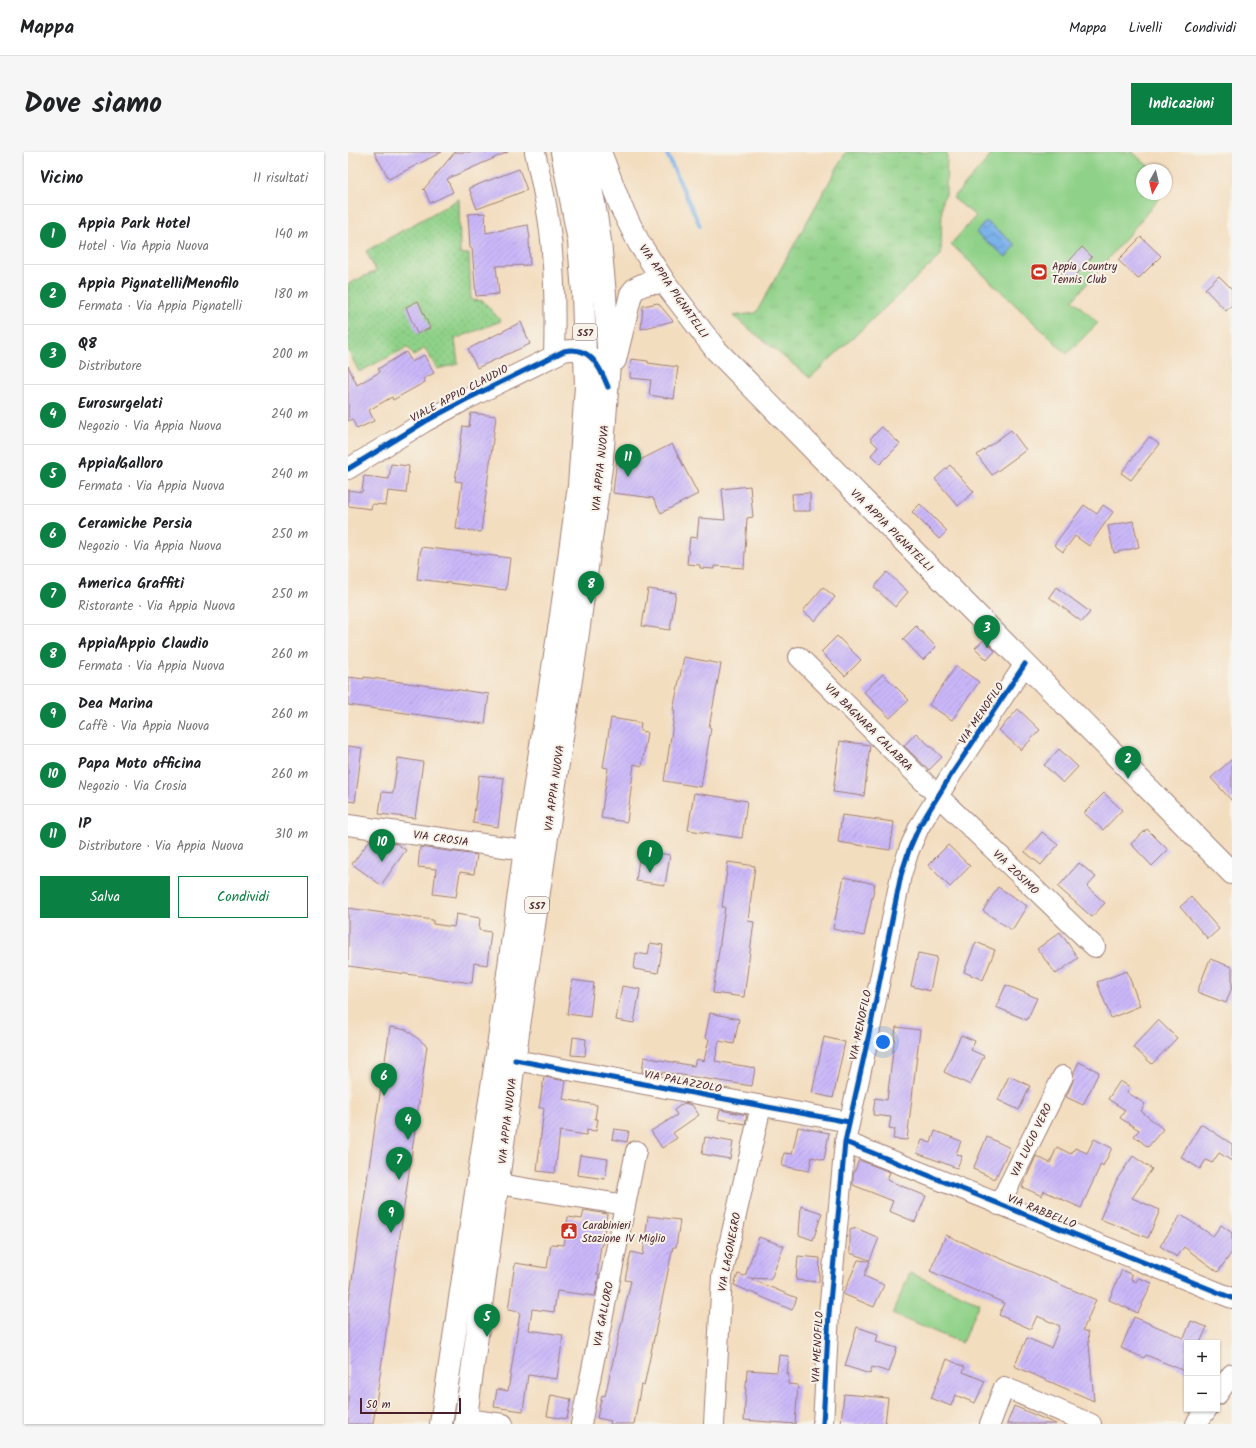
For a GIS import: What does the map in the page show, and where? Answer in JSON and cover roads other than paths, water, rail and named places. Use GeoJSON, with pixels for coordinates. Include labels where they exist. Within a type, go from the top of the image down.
{"type":"FeatureCollection","features":[{"type":"Feature","properties":{"kind":"main road","name":"VIA APPIA NUOVA"},"geometry":{"type":"LineString","coordinates":[[441,1424],[497,1054],[525,850],[576,513],[581,468],[585,407],[586,354],[583,282],[579,241],[562,152]]}},
{"type":"Feature","properties":{"kind":"main road","name":"VIA APPIA NUOVA"},"geometry":{"type":"LineString","coordinates":[[466,1421],[515,1060],[599,489],[609,364],[600,241],[594,203],[583,152]]}},
{"type":"Feature","properties":{"kind":"main road","name":"VIA APPIA PIGNATELLI"},"geometry":{"type":"LineString","coordinates":[[600,152],[625,216],[648,259],[712,345],[734,370],[1232,873]]}},
{"type":"Feature","properties":{"kind":"main road"},"geometry":{"type":"LineString","coordinates":[[608,387],[632,294],[636,288],[641,285],[650,283],[665,283]]}},
{"type":"Feature","properties":{"kind":"street"},"geometry":{"type":"LineString","coordinates":[[535,152],[544,195],[552,250],[555,300],[554,356]]}},
{"type":"Feature","properties":{"kind":"street","name":"VIALE APPIO CLAUDIO"},"geometry":{"type":"LineString","coordinates":[[348,469],[426,421],[554,356],[569,350],[586,354]]}},
{"type":"Feature","properties":{"kind":"street"},"geometry":{"type":"LineString","coordinates":[[586,354],[598,365],[608,387]]}},
{"type":"Feature","properties":{"kind":"street","name":"VIA BAGNARA CALABRA"},"geometry":{"type":"LineString","coordinates":[[799,657],[938,796]]}},
{"type":"Feature","properties":{"kind":"street","name":"VIA MENOFILO"},"geometry":{"type":"LineString","coordinates":[[823,1424],[829,1313],[844,1142],[869,1034],[901,875],[909,850],[919,828],[938,796],[1025,664]]}},
{"type":"Feature","properties":{"kind":"street","name":"VIA ZOSIMO"},"geometry":{"type":"LineString","coordinates":[[938,796],[1095,947]]}},
{"type":"Feature","properties":{"kind":"street","name":"VIA CROSIA"},"geometry":{"type":"LineString","coordinates":[[348,825],[511,848]]}},
{"type":"Feature","properties":{"kind":"street","name":"VIA PALAZZOLO"},"geometry":{"type":"LineString","coordinates":[[515,1060],[849,1122]]}},
{"type":"Feature","properties":{"kind":"street","name":"VIA LUCIO VERO"},"geometry":{"type":"LineString","coordinates":[[1000,1205],[1062,1076]]}},
{"type":"Feature","properties":{"kind":"street","name":"VIA LAGONEGRO"},"geometry":{"type":"LineString","coordinates":[[714,1424],[722,1276],[761,1106]]}},
{"type":"Feature","properties":{"kind":"street","name":"VIA RABBELLO"},"geometry":{"type":"LineString","coordinates":[[844,1142],[873,1152],[1000,1205],[1232,1298]]}},
{"type":"Feature","properties":{"kind":"street","name":"VIA GALLORO"},"geometry":{"type":"LineString","coordinates":[[581,1424],[636,1151]]}},
{"type":"Feature","properties":{"kind":"street"},"geometry":{"type":"LineString","coordinates":[[499,1184],[625,1205]]}},
{"type":"Feature","properties":{"kind":"street","name":"VIA APPIA NUOVA"},"geometry":{"type":"LineString","coordinates":[[432,1424],[434,1411],[451,1354]]}},
{"type":"Feature","properties":{"kind":"street"},"geometry":{"type":"LineString","coordinates":[[1220,1391],[1232,1374]]}},
{"type":"Feature","properties":{"kind":"street"},"geometry":{"type":"LineString","coordinates":[[990,1424],[1004,1386],[1091,1424]]}},
{"type":"Feature","properties":{"kind":"street"},"geometry":{"type":"LineString","coordinates":[[1196,1424],[1205,1412]]}},
{"type":"Feature","properties":{"kind":"street"},"geometry":{"type":"LineString","coordinates":[[466,1421],[503,1424]]}},
{"type":"Feature","properties":{"kind":"water"},"geometry":{"type":"Polygon","coordinates":[[[986,221],[1016,245],[1006,257],[976,233],[986,221]]]}},
{"type":"Feature","properties":{"kind":"waterway"},"geometry":{"type":"LineString","coordinates":[[666,152],[700,226]]}},
{"type":"Feature","properties":{"kind":"place","name":"Appia Country Tennis Club"},"geometry":{"type":"Point","coordinates":[1039,272]}},
{"type":"Feature","properties":{"kind":"place","name":"IP"},"geometry":{"type":"Point","coordinates":[628,477]}},
{"type":"Feature","properties":{"kind":"place","name":"Appia/Appio Claudio"},"geometry":{"type":"Point","coordinates":[591,604]}},
{"type":"Feature","properties":{"kind":"place","name":"Q8"},"geometry":{"type":"Point","coordinates":[987,648]}},
{"type":"Feature","properties":{"kind":"place","name":"Appia Pignatelli/Menofilo"},"geometry":{"type":"Point","coordinates":[1128,779]}},
{"type":"Feature","properties":{"kind":"place","name":"Papa Moto officina"},"geometry":{"type":"Point","coordinates":[382,862]}},
{"type":"Feature","properties":{"kind":"place","name":"Appia Park Hotel"},"geometry":{"type":"Point","coordinates":[650,873]}},
{"type":"Feature","properties":{"kind":"place","name":"Ceramiche Persia"},"geometry":{"type":"Point","coordinates":[384,1096]}},
{"type":"Feature","properties":{"kind":"place","name":"Eurosurgelati"},"geometry":{"type":"Point","coordinates":[408,1140]}},
{"type":"Feature","properties":{"kind":"place","name":"America Graffiti"},"geometry":{"type":"Point","coordinates":[399,1180]}},
{"type":"Feature","properties":{"kind":"place","name":"Carabinieri Stazione IV Miglio"},"geometry":{"type":"Point","coordinates":[569,1231]}},
{"type":"Feature","properties":{"kind":"place","name":"Dea Marina"},"geometry":{"type":"Point","coordinates":[391,1233]}},
{"type":"Feature","properties":{"kind":"place","name":"Appia/Galloro"},"geometry":{"type":"Point","coordinates":[487,1337]}}]}
